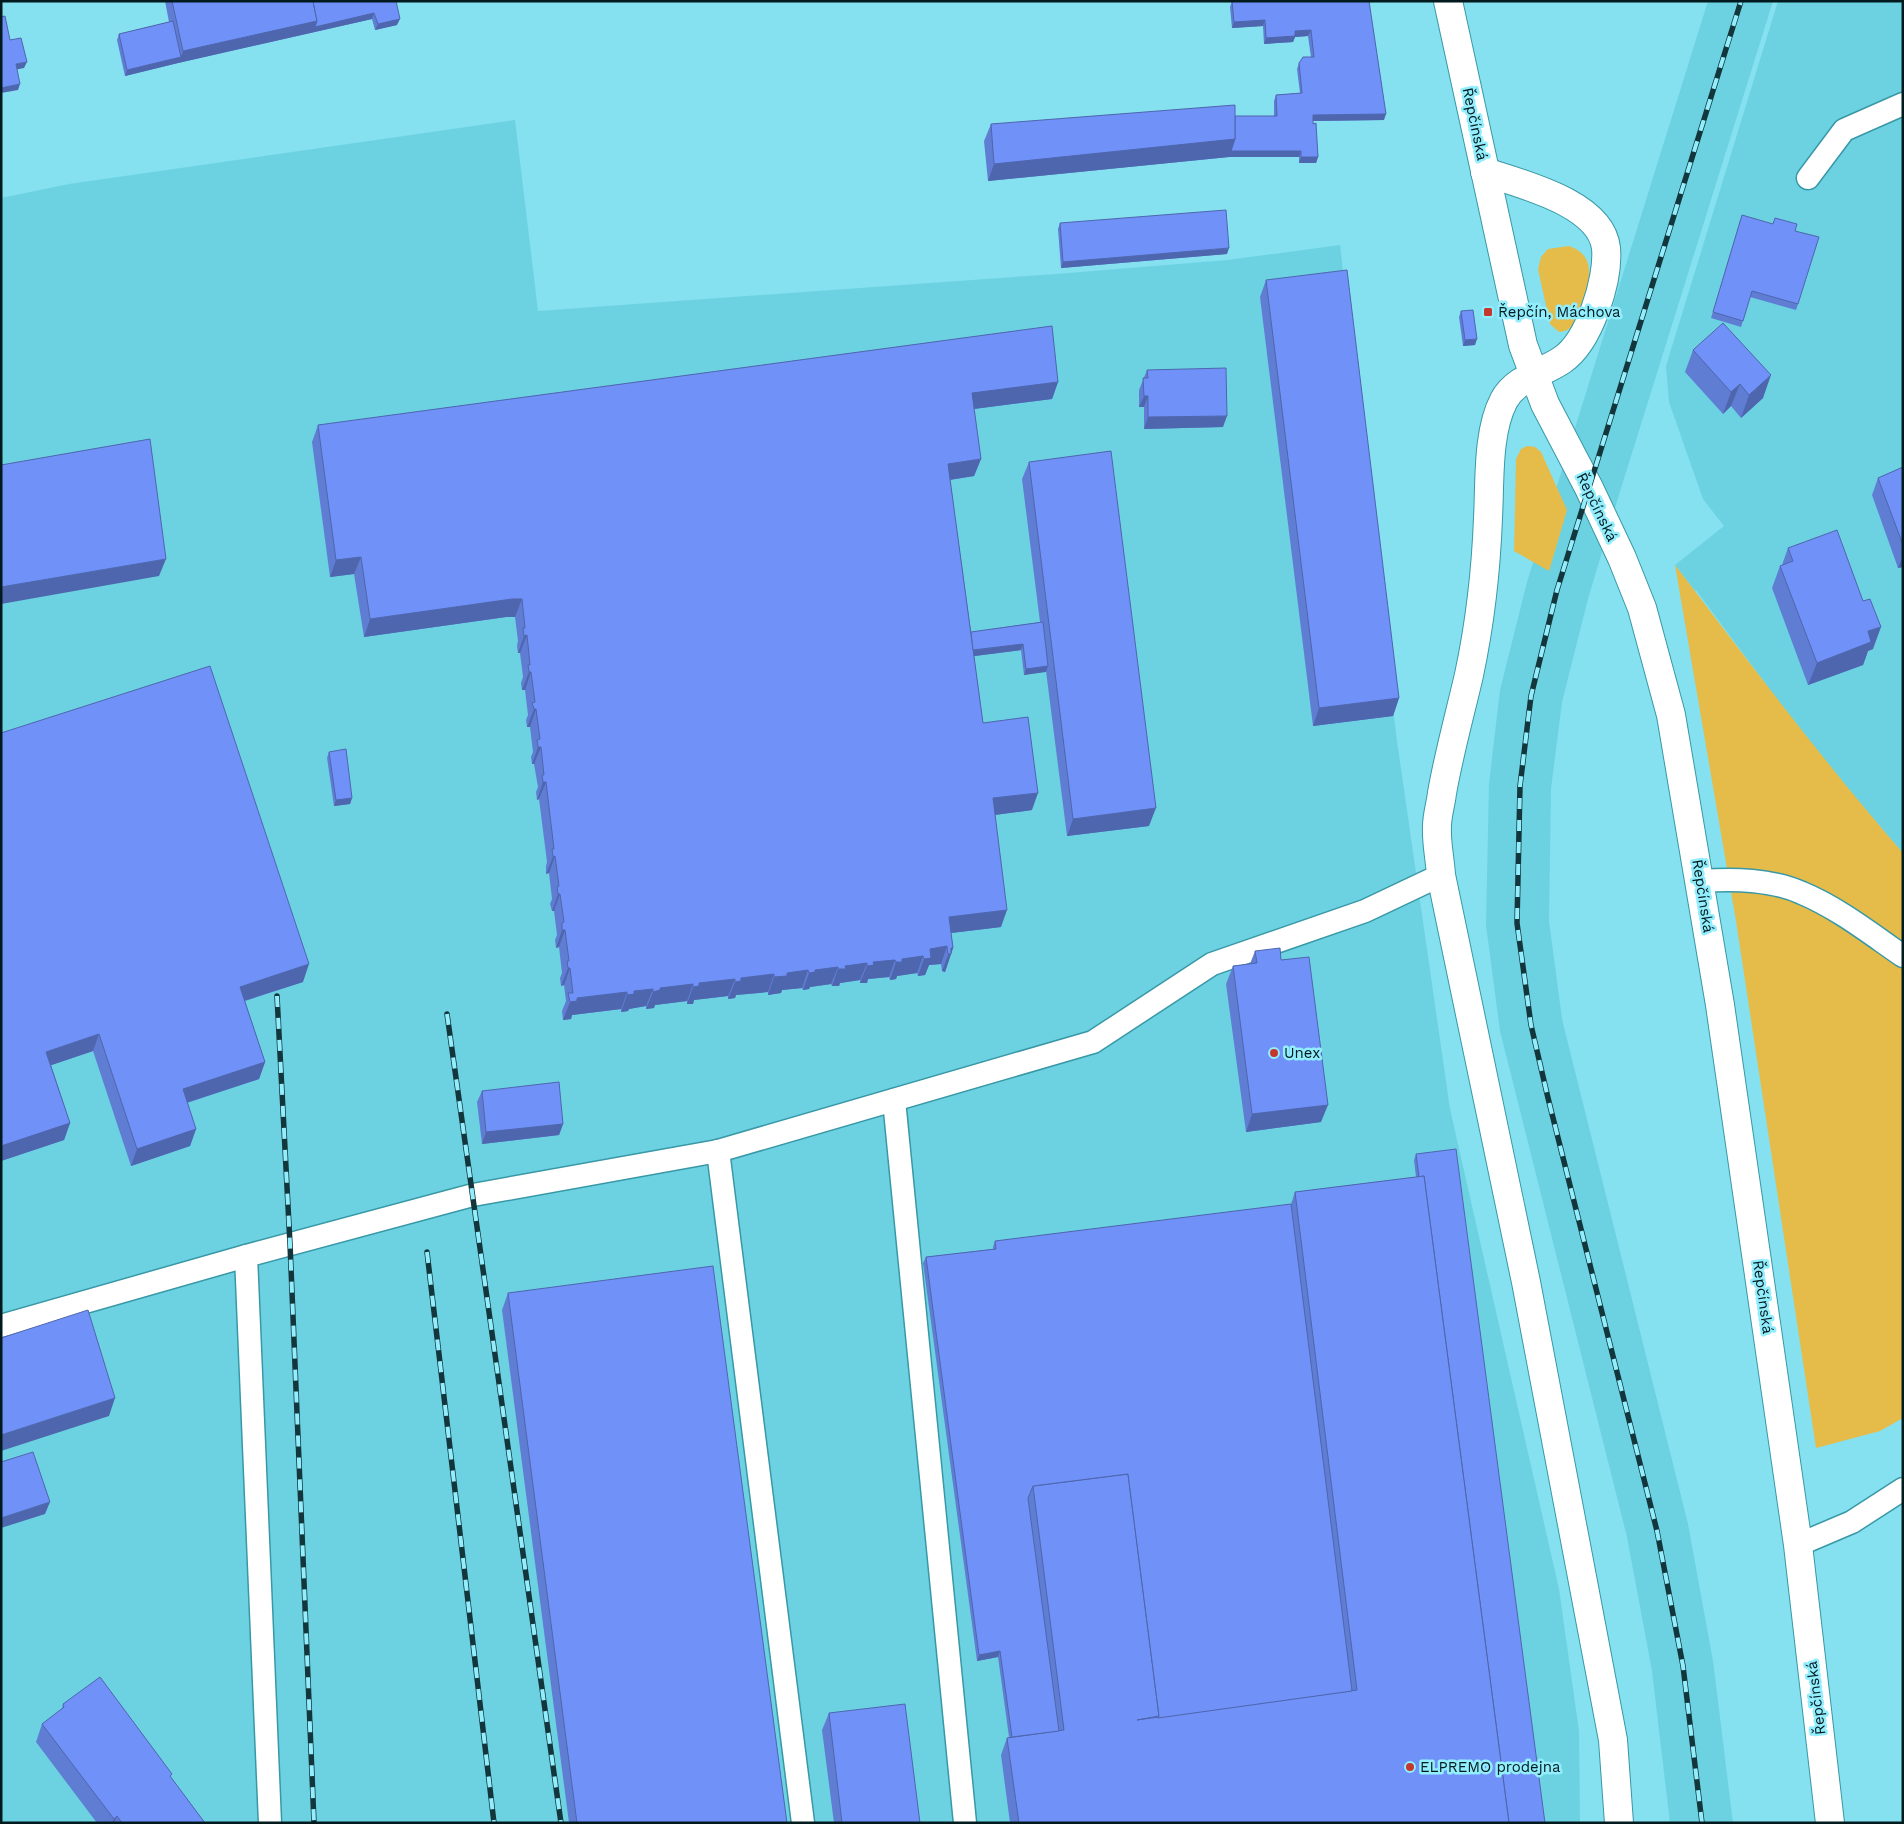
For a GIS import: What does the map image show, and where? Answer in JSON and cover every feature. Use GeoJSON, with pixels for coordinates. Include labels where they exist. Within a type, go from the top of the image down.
{"type":"FeatureCollection","features":[{"type":"Feature","properties":{"kind":"street","name":"Řepčínská"},"geometry":{"type":"LineString","coordinates":[[1448,1],[1519,329],[1545,404],[1603,517],[1642,608],[1671,715],[1720,1006],[1798,1545],[1830,1823]]}},
{"type":"Feature","properties":{"kind":"street"},"geometry":{"type":"LineString","coordinates":[[1485,172],[1536,189],[1567,202],[1588,216],[1601,230],[1606,247],[1605,270],[1594,312],[1586,331],[1576,347],[1563,360],[1534,374],[1516,386],[1505,398],[1498,416],[1493,435],[1487,552],[1481,606],[1469,674],[1445,775],[1437,825],[1441,875],[1526,1282],[1613,1740],[1619,1823]]}},
{"type":"Feature","properties":{"kind":"lane"},"geometry":{"type":"LineString","coordinates":[[1808,178],[1844,130],[1903,104]]}},
{"type":"Feature","properties":{"kind":"lane"},"geometry":{"type":"LineString","coordinates":[[1,1326],[246,1256],[473,1195],[718,1151],[1093,1042],[1212,964],[1365,911],[1441,875]]}},
{"type":"Feature","properties":{"kind":"lane"},"geometry":{"type":"LineString","coordinates":[[1700,881],[1733,879],[1766,883],[1801,892],[1836,911],[1903,956]]}},
{"type":"Feature","properties":{"kind":"lane"},"geometry":{"type":"LineString","coordinates":[[894,1100],[965,1823]]}},
{"type":"Feature","properties":{"kind":"lane"},"geometry":{"type":"LineString","coordinates":[[718,1151],[803,1823]]}},
{"type":"Feature","properties":{"kind":"lane"},"geometry":{"type":"LineString","coordinates":[[246,1256],[270,1823]]}},
{"type":"Feature","properties":{"kind":"lane"},"geometry":{"type":"LineString","coordinates":[[1798,1545],[1852,1522],[1903,1489]]}},
{"type":"Feature","properties":{"kind":"shaded area"},"geometry":{"type":"Polygon","coordinates":[[[1708,1],[1773,1],[1588,599],[1562,702],[1551,789],[1549,921],[1562,1019],[1688,1524],[1713,1661],[1733,1823],[1670,1823],[1652,1671],[1627,1537],[1500,1031],[1486,925],[1489,784],[1500,690],[1527,582],[1708,1]]]}},
{"type":"Feature","properties":{"kind":"shaded area"},"geometry":{"type":"Polygon","coordinates":[[[1778,1],[1903,1],[1903,853],[1859,803],[1794,722],[1696,590],[1675,565],[1724,526],[1703,499],[1669,402],[1666,366],[1778,1]]]}},
{"type":"Feature","properties":{"kind":"shaded area"},"geometry":{"type":"Polygon","coordinates":[[[515,120],[538,311],[1228,260],[1340,245],[1396,734],[1450,1109],[1559,1589],[1579,1731],[1580,1823],[1,1823],[1,198],[69,184],[515,120]]]}},
{"type":"Feature","properties":{"kind":"shaded area"},"geometry":{"type":"Polygon","coordinates":[[[1569,246],[1585,257],[1589,272],[1588,281],[1576,318],[1568,330],[1559,332],[1550,324],[1538,269],[1541,257],[1548,249],[1569,246]]]}},
{"type":"Feature","properties":{"kind":"shaded area"},"geometry":{"type":"Polygon","coordinates":[[[1527,446],[1535,447],[1541,452],[1567,510],[1549,571],[1514,551],[1516,459],[1521,449],[1527,446]]]}},
{"type":"Feature","properties":{"kind":"shaded area"},"geometry":{"type":"Polygon","coordinates":[[[1675,565],[1815,747],[1903,853],[1903,1418],[1880,1431],[1816,1448],[1736,921],[1675,565]]]}},
{"type":"Feature","properties":{"kind":"building"},"geometry":{"type":"Polygon","coordinates":[[[172,1],[313,1],[317,21],[183,51],[172,1]]]}},
{"type":"Feature","properties":{"kind":"building"},"geometry":{"type":"Polygon","coordinates":[[[313,1],[396,1],[400,19],[378,24],[374,13],[315,27],[317,21],[313,1]]]}},
{"type":"Feature","properties":{"kind":"building"},"geometry":{"type":"Polygon","coordinates":[[[1232,1],[1369,1],[1386,114],[1313,115],[1313,124],[1316,123],[1318,157],[1301,157],[1301,151],[1231,151],[1235,139],[1235,116],[1277,116],[1276,95],[1302,93],[1299,63],[1303,57],[1314,57],[1311,30],[1295,31],[1295,36],[1266,38],[1265,20],[1234,22],[1232,1]]]}},
{"type":"Feature","properties":{"kind":"building"},"geometry":{"type":"Polygon","coordinates":[[[5,16],[10,40],[21,38],[27,62],[16,64],[20,84],[1,88],[1,17],[5,16]]]}},
{"type":"Feature","properties":{"kind":"building"},"geometry":{"type":"Polygon","coordinates":[[[173,21],[181,57],[127,70],[119,34],[173,21]]]}},
{"type":"Feature","properties":{"kind":"building"},"geometry":{"type":"Polygon","coordinates":[[[1235,105],[1235,139],[994,164],[991,124],[1235,105]]]}},
{"type":"Feature","properties":{"kind":"building"},"geometry":{"type":"Polygon","coordinates":[[[1226,210],[1229,248],[1063,262],[1060,223],[1226,210]]]}},
{"type":"Feature","properties":{"kind":"building"},"geometry":{"type":"Polygon","coordinates":[[[1742,215],[1773,224],[1775,218],[1797,224],[1795,231],[1819,237],[1798,304],[1752,291],[1743,321],[1713,312],[1742,215]]]}},
{"type":"Feature","properties":{"kind":"building"},"geometry":{"type":"Polygon","coordinates":[[[1347,270],[1399,698],[1319,708],[1266,280],[1347,270]]]}},
{"type":"Feature","properties":{"kind":"building"},"geometry":{"type":"Polygon","coordinates":[[[1473,310],[1477,339],[1465,340],[1461,311],[1473,310]]]}},
{"type":"Feature","properties":{"kind":"building"},"geometry":{"type":"Polygon","coordinates":[[[1723,323],[1771,375],[1749,395],[1740,384],[1731,392],[1693,350],[1723,323]]]}},
{"type":"Feature","properties":{"kind":"building"},"geometry":{"type":"Polygon","coordinates":[[[1052,326],[1058,382],[972,393],[981,459],[948,464],[983,723],[1028,717],[1038,793],[993,798],[1007,910],[949,917],[953,948],[951,948],[951,954],[948,954],[947,946],[930,949],[931,958],[924,959],[923,956],[902,959],[902,962],[896,962],[895,960],[873,962],[874,965],[867,966],[867,963],[845,966],[846,969],[838,969],[838,967],[815,970],[815,972],[809,973],[808,970],[787,973],[787,976],[774,977],[774,974],[741,978],[741,981],[735,982],[735,979],[699,983],[699,986],[693,987],[693,984],[660,988],[660,990],[653,992],[653,989],[634,991],[634,994],[627,995],[627,992],[577,998],[577,1001],[570,1002],[568,993],[573,993],[570,968],[568,968],[567,961],[569,961],[565,930],[562,930],[562,923],[564,922],[560,894],[558,894],[557,887],[559,886],[555,856],[553,857],[552,849],[554,849],[546,782],[543,782],[541,747],[538,747],[537,740],[540,739],[536,709],[534,709],[532,703],[535,702],[531,672],[529,672],[528,665],[530,665],[527,635],[524,636],[522,599],[370,619],[361,557],[336,560],[318,425],[1052,326]]]}},
{"type":"Feature","properties":{"kind":"building"},"geometry":{"type":"Polygon","coordinates":[[[1226,368],[1227,416],[1148,417],[1148,396],[1144,396],[1143,378],[1148,378],[1147,370],[1226,368]]]}},
{"type":"Feature","properties":{"kind":"building"},"geometry":{"type":"Polygon","coordinates":[[[150,439],[166,559],[1,587],[1,465],[150,439]]]}},
{"type":"Feature","properties":{"kind":"building"},"geometry":{"type":"Polygon","coordinates":[[[1111,451],[1156,808],[1073,819],[1029,462],[1111,451]]]}},
{"type":"Feature","properties":{"kind":"building"},"geometry":{"type":"Polygon","coordinates":[[[1903,467],[1903,545],[1878,478],[1903,467]]]}},
{"type":"Feature","properties":{"kind":"building"},"geometry":{"type":"Polygon","coordinates":[[[1837,530],[1863,601],[1870,599],[1881,627],[1868,631],[1871,642],[1817,663],[1780,566],[1793,561],[1788,548],[1837,530]]]}},
{"type":"Feature","properties":{"kind":"building"},"geometry":{"type":"Polygon","coordinates":[[[1043,622],[1048,666],[1026,669],[1023,644],[973,650],[971,632],[1043,622]]]}},
{"type":"Feature","properties":{"kind":"building"},"geometry":{"type":"Polygon","coordinates":[[[210,666],[309,964],[240,987],[265,1062],[183,1089],[196,1129],[137,1149],[99,1034],[46,1052],[70,1123],[1,1146],[1,733],[210,666]]]}},
{"type":"Feature","properties":{"kind":"building"},"geometry":{"type":"Polygon","coordinates":[[[346,749],[352,798],[336,800],[329,752],[346,749]]]}},
{"type":"Feature","properties":{"kind":"building","name":"Unex"},"geometry":{"type":"Polygon","coordinates":[[[1280,948],[1281,960],[1309,957],[1328,1105],[1252,1114],[1233,966],[1257,963],[1255,951],[1280,948]]]}},
{"type":"Feature","properties":{"kind":"building"},"geometry":{"type":"Polygon","coordinates":[[[559,1082],[563,1124],[486,1132],[482,1091],[559,1082]]]}},
{"type":"Feature","properties":{"kind":"building"},"geometry":{"type":"Polygon","coordinates":[[[1456,1149],[1545,1823],[1509,1823],[1424,1176],[1419,1177],[1416,1154],[1456,1149]]]}},
{"type":"Feature","properties":{"kind":"building"},"geometry":{"type":"Polygon","coordinates":[[[1424,1176],[1509,1823],[1019,1823],[1007,1738],[1064,1730],[1033,1486],[1128,1474],[1159,1716],[1137,1720],[1357,1690],[1295,1192],[1424,1176]]]}},
{"type":"Feature","properties":{"kind":"building"},"geometry":{"type":"Polygon","coordinates":[[[1291,1204],[1352,1691],[1158,1718],[1128,1474],[1033,1486],[1028,1498],[1059,1731],[1012,1737],[1000,1651],[979,1655],[926,1257],[996,1249],[995,1241],[1291,1204]]]}},
{"type":"Feature","properties":{"kind":"building"},"geometry":{"type":"Polygon","coordinates":[[[713,1266],[787,1823],[577,1823],[508,1293],[713,1266]]]}},
{"type":"Feature","properties":{"kind":"building"},"geometry":{"type":"Polygon","coordinates":[[[88,1310],[115,1398],[1,1435],[1,1338],[88,1310]]]}},
{"type":"Feature","properties":{"kind":"building"},"geometry":{"type":"Polygon","coordinates":[[[33,1452],[50,1502],[1,1518],[1,1462],[33,1452]]]}},
{"type":"Feature","properties":{"kind":"building"},"geometry":{"type":"Polygon","coordinates":[[[100,1677],[172,1774],[170,1776],[205,1823],[122,1823],[117,1816],[114,1819],[42,1724],[64,1707],[63,1704],[100,1677]]]}},
{"type":"Feature","properties":{"kind":"building"},"geometry":{"type":"Polygon","coordinates":[[[905,1704],[920,1823],[842,1823],[829,1713],[905,1704]]]}},
{"type":"Feature","properties":{"kind":"railway"},"geometry":{"type":"LineString","coordinates":[[1702,1823],[1683,1666],[1657,1531],[1531,1025],[1517,923],[1520,786],[1531,696],[1557,590],[1741,1]]}},
{"type":"Feature","properties":{"kind":"railway"},"geometry":{"type":"LineString","coordinates":[[277,996],[290,1244],[314,1823]]}},
{"type":"Feature","properties":{"kind":"railway"},"geometry":{"type":"LineString","coordinates":[[447,1014],[561,1823]]}},
{"type":"Feature","properties":{"kind":"railway"},"geometry":{"type":"LineString","coordinates":[[427,1252],[494,1823]]}},
{"type":"Feature","properties":{"kind":"place","name":"Řepčín, Máchova"},"geometry":{"type":"Point","coordinates":[1488,312]}},
{"type":"Feature","properties":{"kind":"place","name":"Unex"},"geometry":{"type":"Point","coordinates":[1274,1053]}},
{"type":"Feature","properties":{"kind":"place","name":"ELPREMO prodejna"},"geometry":{"type":"Point","coordinates":[1410,1767]}}]}
